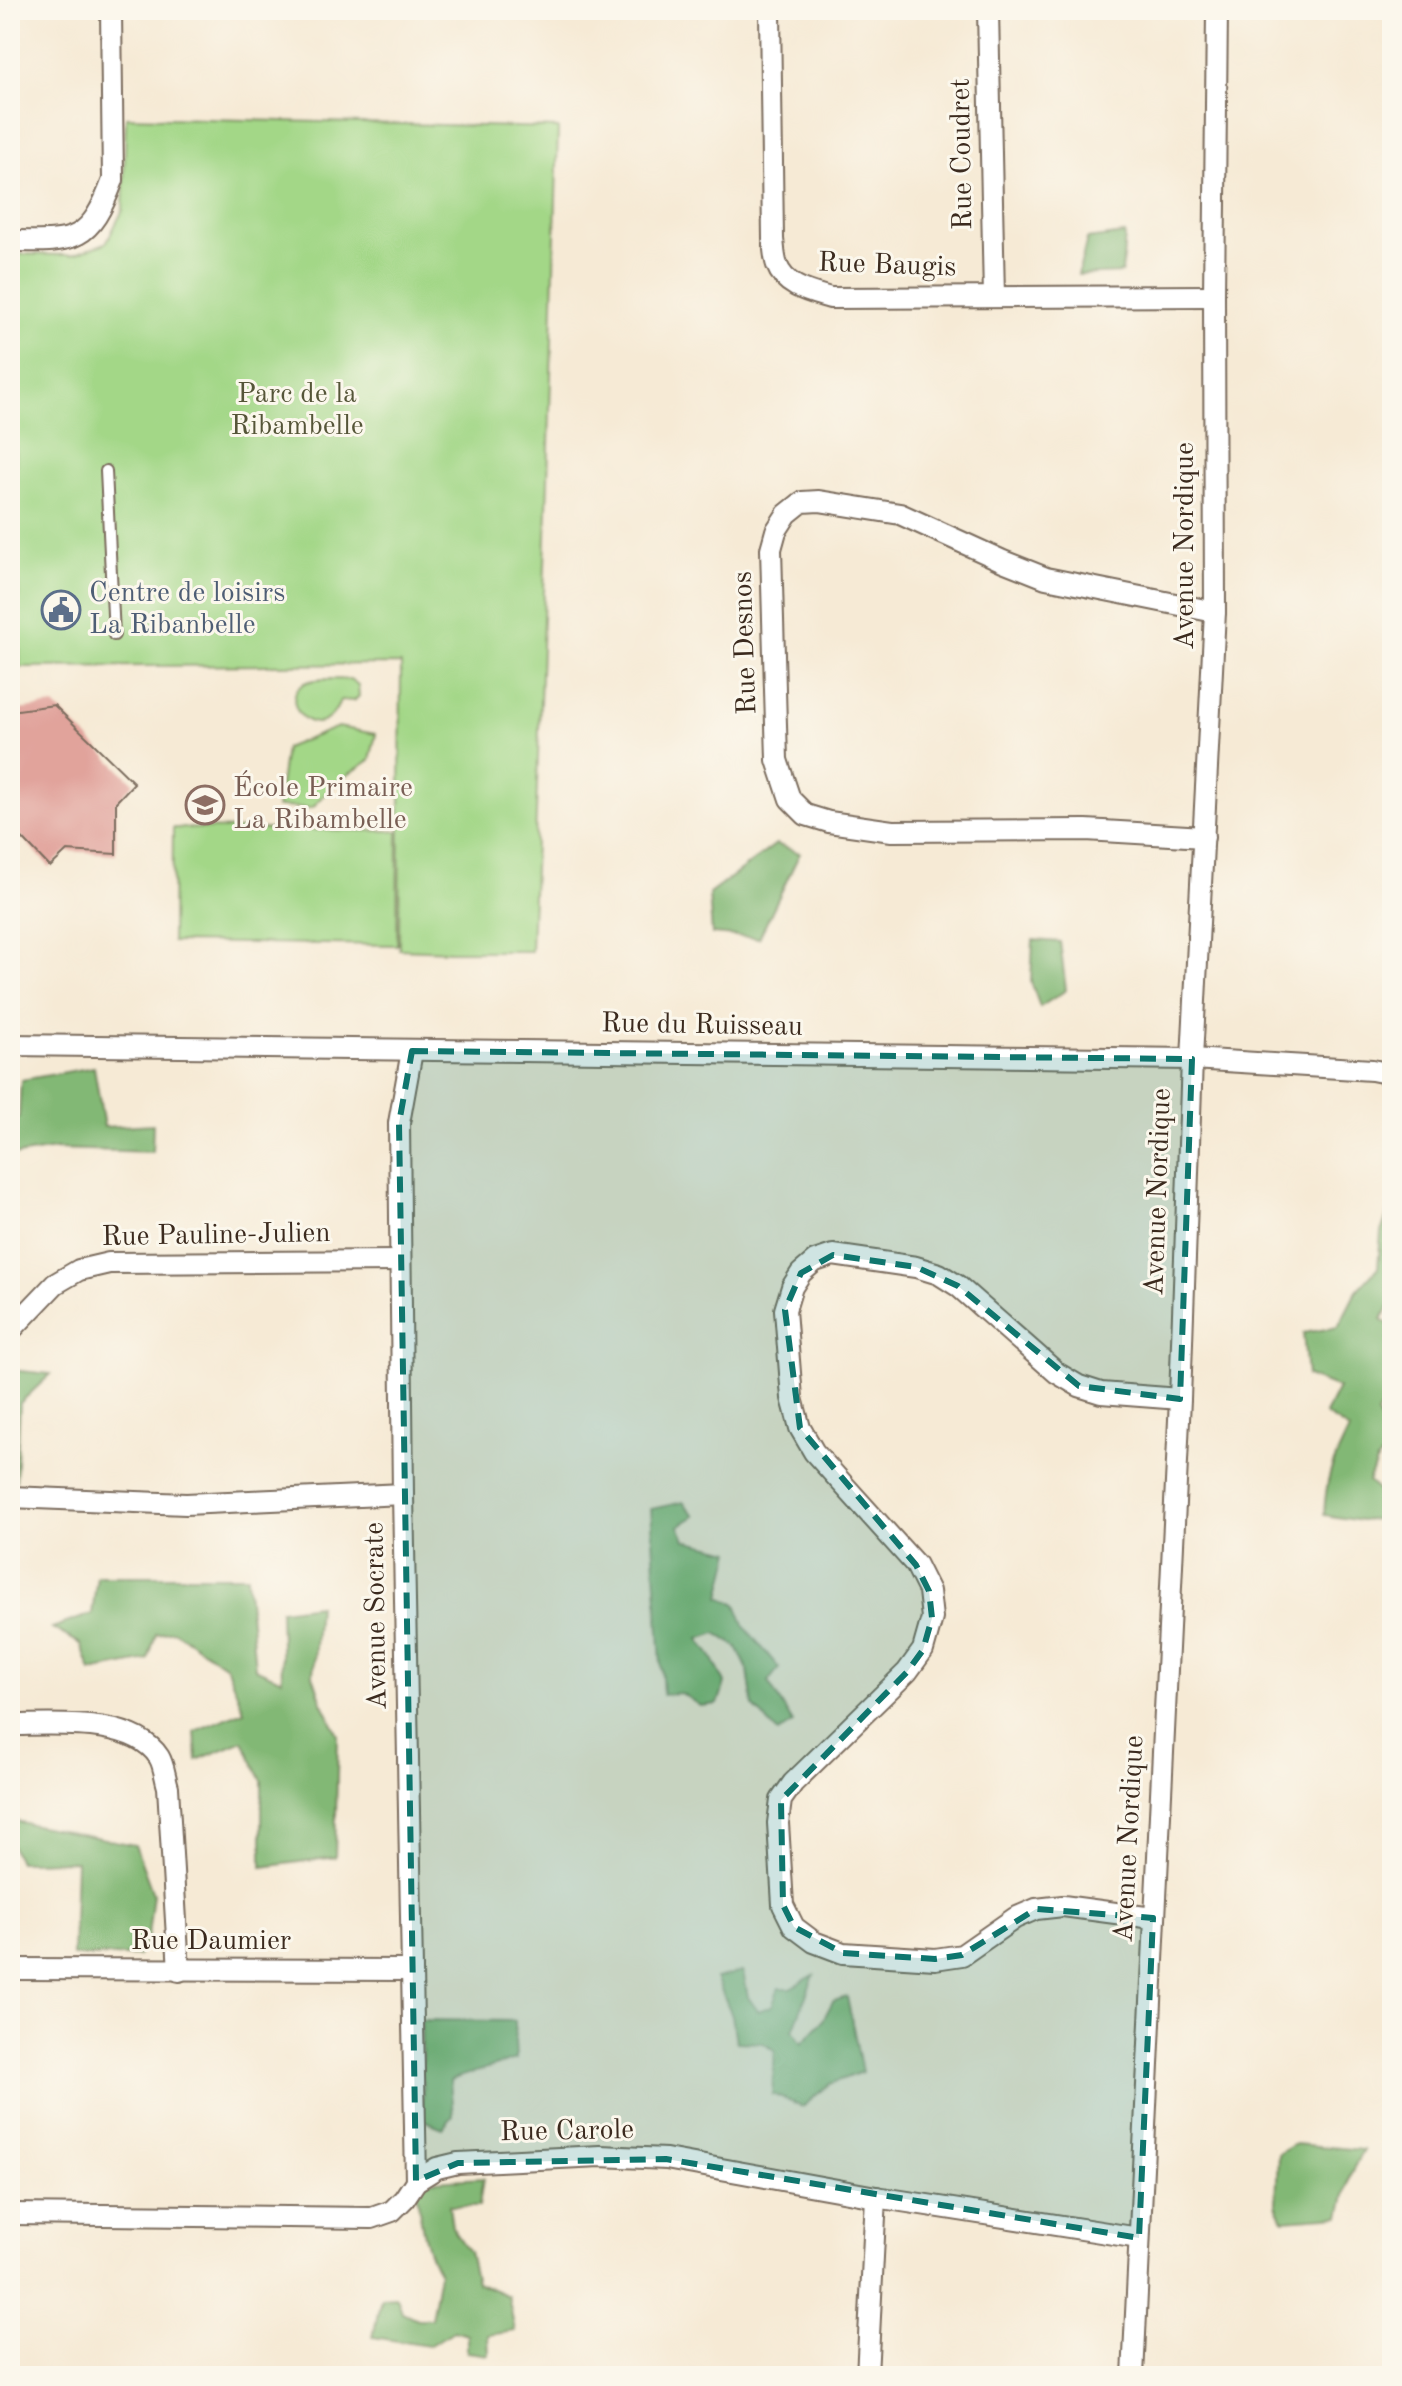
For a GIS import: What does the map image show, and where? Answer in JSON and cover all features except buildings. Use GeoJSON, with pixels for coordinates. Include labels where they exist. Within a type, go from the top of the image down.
{"type":"FeatureCollection","features":[{"type":"Feature","properties":{"kind":"street"},"geometry":{"type":"LineString","coordinates":[[10,241],[60,241],[80,234],[95,220],[105,201],[113,180],[111,10]]}},
{"type":"Feature","properties":{"kind":"street","name":"Rue Baugis"},"geometry":{"type":"LineString","coordinates":[[770,10],[773,239],[777,265],[787,280],[803,290],[830,298],[1214,296]]}},
{"type":"Feature","properties":{"kind":"street","name":"Rue Coudret"},"geometry":{"type":"LineString","coordinates":[[988,10],[994,297]]}},
{"type":"Feature","properties":{"kind":"street","name":"Avenue Nordique"},"geometry":{"type":"LineString","coordinates":[[1133,2376],[1215,612],[1217,10]]}},
{"type":"Feature","properties":{"kind":"street","name":"Rue Desnos"},"geometry":{"type":"LineString","coordinates":[[1204,837],[1086,830],[892,831],[829,822],[806,815],[790,799],[777,760],[771,549],[776,531],[787,514],[802,502],[819,501],[900,514],[1046,578],[1215,612]]}},
{"type":"Feature","properties":{"kind":"street","name":"Rue du Ruisseau"},"geometry":{"type":"LineString","coordinates":[[10,1045],[1192,1059],[1372,1070],[1392,1074]]}},
{"type":"Feature","properties":{"kind":"street","name":"Avenue Socrate"},"geometry":{"type":"LineString","coordinates":[[412,1051],[399,1123],[416,2181]]}},
{"type":"Feature","properties":{"kind":"street"},"geometry":{"type":"LineString","coordinates":[[1153,1918],[1063,1906],[1036,1909],[1015,1918],[962,1955],[935,1959],[843,1953],[814,1942],[794,1927],[783,1905],[778,1823],[781,1800],[793,1783],[907,1672],[923,1650],[932,1618],[929,1591],[916,1565],[814,1452],[800,1428],[792,1398],[785,1310],[792,1287],[801,1273],[815,1261],[833,1255],[916,1267],[939,1274],[958,1286],[1057,1373],[1079,1386],[1101,1393],[1180,1399]]}},
{"type":"Feature","properties":{"kind":"street","name":"Rue Pauline-Julien"},"geometry":{"type":"LineString","coordinates":[[10,1331],[55,1284],[79,1270],[109,1263],[400,1261]]}},
{"type":"Feature","properties":{"kind":"street"},"geometry":{"type":"LineString","coordinates":[[10,1497],[186,1504],[403,1494]]}},
{"type":"Feature","properties":{"kind":"street"},"geometry":{"type":"LineString","coordinates":[[10,1725],[100,1727],[126,1733],[148,1744],[161,1759],[168,1787],[179,1971]]}},
{"type":"Feature","properties":{"kind":"street","name":"Rue Daumier"},"geometry":{"type":"LineString","coordinates":[[10,1969],[412,1970]]}},
{"type":"Feature","properties":{"kind":"street","name":"Rue Carole"},"geometry":{"type":"LineString","coordinates":[[10,2214],[372,2218],[392,2211],[416,2181],[437,2168],[458,2163],[600,2156],[666,2159],[876,2197],[1139,2238]]}},
{"type":"Feature","properties":{"kind":"street"},"geometry":{"type":"LineString","coordinates":[[867,2376],[876,2197]]}},
{"type":"Feature","properties":{"kind":"lane"},"geometry":{"type":"LineString","coordinates":[[106,471],[114,635]]}},
{"type":"Feature","properties":{"kind":"highlighted area"},"geometry":{"type":"Polygon","coordinates":[[[412,1051],[1192,1059],[1180,1399],[1079,1386],[958,1286],[916,1267],[833,1255],[801,1273],[785,1310],[800,1428],[916,1565],[929,1591],[932,1618],[923,1650],[907,1672],[781,1800],[783,1905],[794,1927],[843,1953],[935,1959],[962,1955],[1036,1909],[1153,1918],[1139,2238],[666,2159],[458,2163],[416,2181],[399,1123],[412,1051]]]}},
{"type":"Feature","properties":{"kind":"green space","name":"Parc de la Ribambelle"},"geometry":{"type":"Polygon","coordinates":[[[126,117],[558,128],[531,951],[399,949],[401,664],[20,667],[11,254],[72,255],[106,243],[123,210],[126,117]]]}},
{"type":"Feature","properties":{"kind":"green space"},"geometry":{"type":"Polygon","coordinates":[[[1125,234],[1122,273],[1078,275],[1087,239],[1125,234]]]}},
{"type":"Feature","properties":{"kind":"green space"},"geometry":{"type":"Polygon","coordinates":[[[321,679],[350,679],[358,685],[359,696],[354,701],[341,700],[332,715],[322,722],[313,723],[299,713],[294,697],[297,689],[305,683],[321,679]]]}},
{"type":"Feature","properties":{"kind":"green space"},"geometry":{"type":"Polygon","coordinates":[[[338,727],[376,734],[370,760],[336,783],[312,808],[277,807],[285,748],[338,727]]]}},
{"type":"Feature","properties":{"kind":"green space"},"geometry":{"type":"Polygon","coordinates":[[[173,828],[398,831],[397,945],[172,942],[173,828]]]}},
{"type":"Feature","properties":{"kind":"green space"},"geometry":{"type":"Polygon","coordinates":[[[776,844],[800,853],[759,938],[712,934],[709,894],[776,844]]]}},
{"type":"Feature","properties":{"kind":"green space"},"geometry":{"type":"Polygon","coordinates":[[[1033,940],[1060,942],[1066,990],[1040,1007],[1031,982],[1033,940]]]}},
{"type":"Feature","properties":{"kind":"green space"},"geometry":{"type":"Polygon","coordinates":[[[94,1067],[104,1127],[153,1124],[152,1152],[55,1149],[10,1156],[10,1123],[19,1117],[21,1080],[94,1067]]]}},
{"type":"Feature","properties":{"kind":"green space"},"geometry":{"type":"Polygon","coordinates":[[[1389,1211],[1392,1215],[1392,1304],[1381,1319],[1392,1326],[1392,1393],[1377,1414],[1392,1442],[1376,1463],[1368,1482],[1384,1496],[1392,1517],[1361,1521],[1324,1515],[1331,1471],[1349,1430],[1325,1414],[1338,1388],[1307,1376],[1303,1333],[1338,1327],[1357,1290],[1378,1267],[1381,1232],[1389,1211]]]}},
{"type":"Feature","properties":{"kind":"green space"},"geometry":{"type":"Polygon","coordinates":[[[10,1370],[51,1374],[20,1403],[16,1481],[10,1482],[10,1370]]]}},
{"type":"Feature","properties":{"kind":"green space"},"geometry":{"type":"Polygon","coordinates":[[[683,1502],[695,1516],[679,1526],[685,1540],[731,1551],[720,1597],[736,1604],[745,1627],[779,1668],[768,1682],[793,1723],[778,1733],[753,1706],[748,1670],[737,1647],[716,1633],[699,1639],[725,1683],[718,1704],[700,1706],[681,1693],[663,1695],[651,1509],[683,1502]]]}},
{"type":"Feature","properties":{"kind":"green space"},"geometry":{"type":"Polygon","coordinates":[[[97,1576],[247,1576],[255,1668],[282,1680],[280,1610],[318,1605],[313,1675],[338,1735],[335,1857],[262,1867],[262,1781],[243,1741],[197,1760],[195,1731],[244,1711],[226,1666],[174,1631],[156,1634],[148,1660],[91,1671],[81,1644],[52,1628],[92,1614],[97,1576]]]}},
{"type":"Feature","properties":{"kind":"green space"},"geometry":{"type":"Polygon","coordinates":[[[10,1820],[135,1845],[153,1894],[148,1936],[138,1956],[73,1956],[76,1861],[19,1862],[10,1842],[10,1820]]]}},
{"type":"Feature","properties":{"kind":"green space"},"geometry":{"type":"Polygon","coordinates":[[[743,1971],[748,1997],[758,2011],[772,2006],[779,1988],[790,1988],[814,1975],[793,2030],[802,2043],[822,2022],[833,2001],[847,1997],[862,2072],[829,2084],[803,2107],[772,2094],[775,2050],[763,2043],[736,2042],[732,2015],[716,1978],[743,1971]]]}},
{"type":"Feature","properties":{"kind":"green space"},"geometry":{"type":"Polygon","coordinates":[[[421,2020],[514,2021],[516,2059],[450,2080],[453,2116],[443,2128],[423,2120],[421,2020]]]}},
{"type":"Feature","properties":{"kind":"green space"},"geometry":{"type":"Polygon","coordinates":[[[1295,2144],[1363,2150],[1350,2175],[1340,2216],[1283,2220],[1276,2204],[1278,2154],[1295,2144]]]}},
{"type":"Feature","properties":{"kind":"green space"},"geometry":{"type":"Polygon","coordinates":[[[483,2178],[479,2206],[449,2206],[452,2227],[469,2252],[476,2282],[508,2296],[515,2331],[488,2335],[489,2355],[467,2352],[467,2335],[454,2331],[428,2346],[373,2337],[381,2298],[397,2297],[402,2312],[417,2319],[431,2319],[439,2273],[425,2240],[415,2182],[483,2178]]]}},
{"type":"Feature","properties":{"kind":"place","name":"Centre de loisirs La Ribanbelle"},"geometry":{"type":"Point","coordinates":[61,610]}},
{"type":"Feature","properties":{"kind":"place","name":"École Primaire La Ribambelle"},"geometry":{"type":"Point","coordinates":[205,805]}}]}
